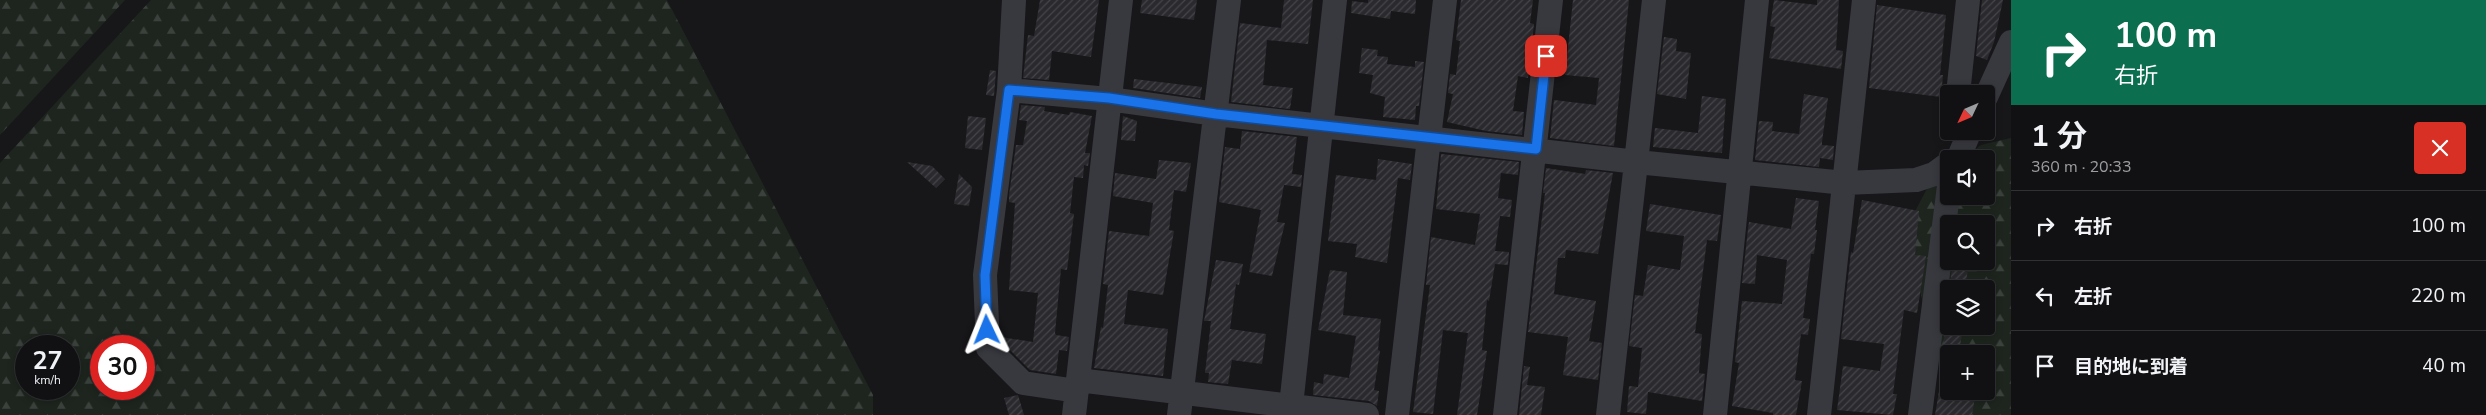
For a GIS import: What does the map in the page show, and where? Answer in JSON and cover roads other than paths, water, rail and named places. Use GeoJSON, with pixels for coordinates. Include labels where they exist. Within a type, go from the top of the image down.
{"type":"FeatureCollection","features":[{"type":"Feature","properties":{"kind":"street"},"geometry":{"type":"LineString","coordinates":[[1074,415],[1109,98],[1122,0]]}},
{"type":"Feature","properties":{"kind":"street"},"geometry":{"type":"LineString","coordinates":[[1179,415],[1229,0]]}},
{"type":"Feature","properties":{"kind":"street"},"geometry":{"type":"LineString","coordinates":[[1290,410],[1335,0]]}},
{"type":"Feature","properties":{"kind":"street"},"geometry":{"type":"LineString","coordinates":[[1397,415],[1445,0]]}},
{"type":"Feature","properties":{"kind":"street"},"geometry":{"type":"LineString","coordinates":[[1505,415],[1536,149],[1551,0]]}},
{"type":"Feature","properties":{"kind":"street"},"geometry":{"type":"LineString","coordinates":[[1608,415],[1654,0]]}},
{"type":"Feature","properties":{"kind":"street"},"geometry":{"type":"LineString","coordinates":[[1715,415],[1757,0]]}},
{"type":"Feature","properties":{"kind":"street"},"geometry":{"type":"LineString","coordinates":[[1819,415],[1864,0]]}},
{"type":"Feature","properties":{"kind":"street"},"geometry":{"type":"LineString","coordinates":[[1959,85],[1968,0]]}},
{"type":"Feature","properties":{"kind":"street"},"geometry":{"type":"LineString","coordinates":[[1011,2],[1009,90],[985,275],[988,348],[1023,383],[1181,392],[1290,410],[1367,415]]}},
{"type":"Feature","properties":{"kind":"street"},"geometry":{"type":"LineString","coordinates":[[1991,85],[2011,42]]}},
{"type":"Feature","properties":{"kind":"street"},"geometry":{"type":"LineString","coordinates":[[1009,90],[1109,98],[1216,114],[1321,124],[1637,162],[1845,183],[1916,180],[1934,174],[1940,170]]}},
{"type":"Feature","properties":{"kind":"street"},"geometry":{"type":"LineString","coordinates":[[1920,415],[1947,205]]}}]}
